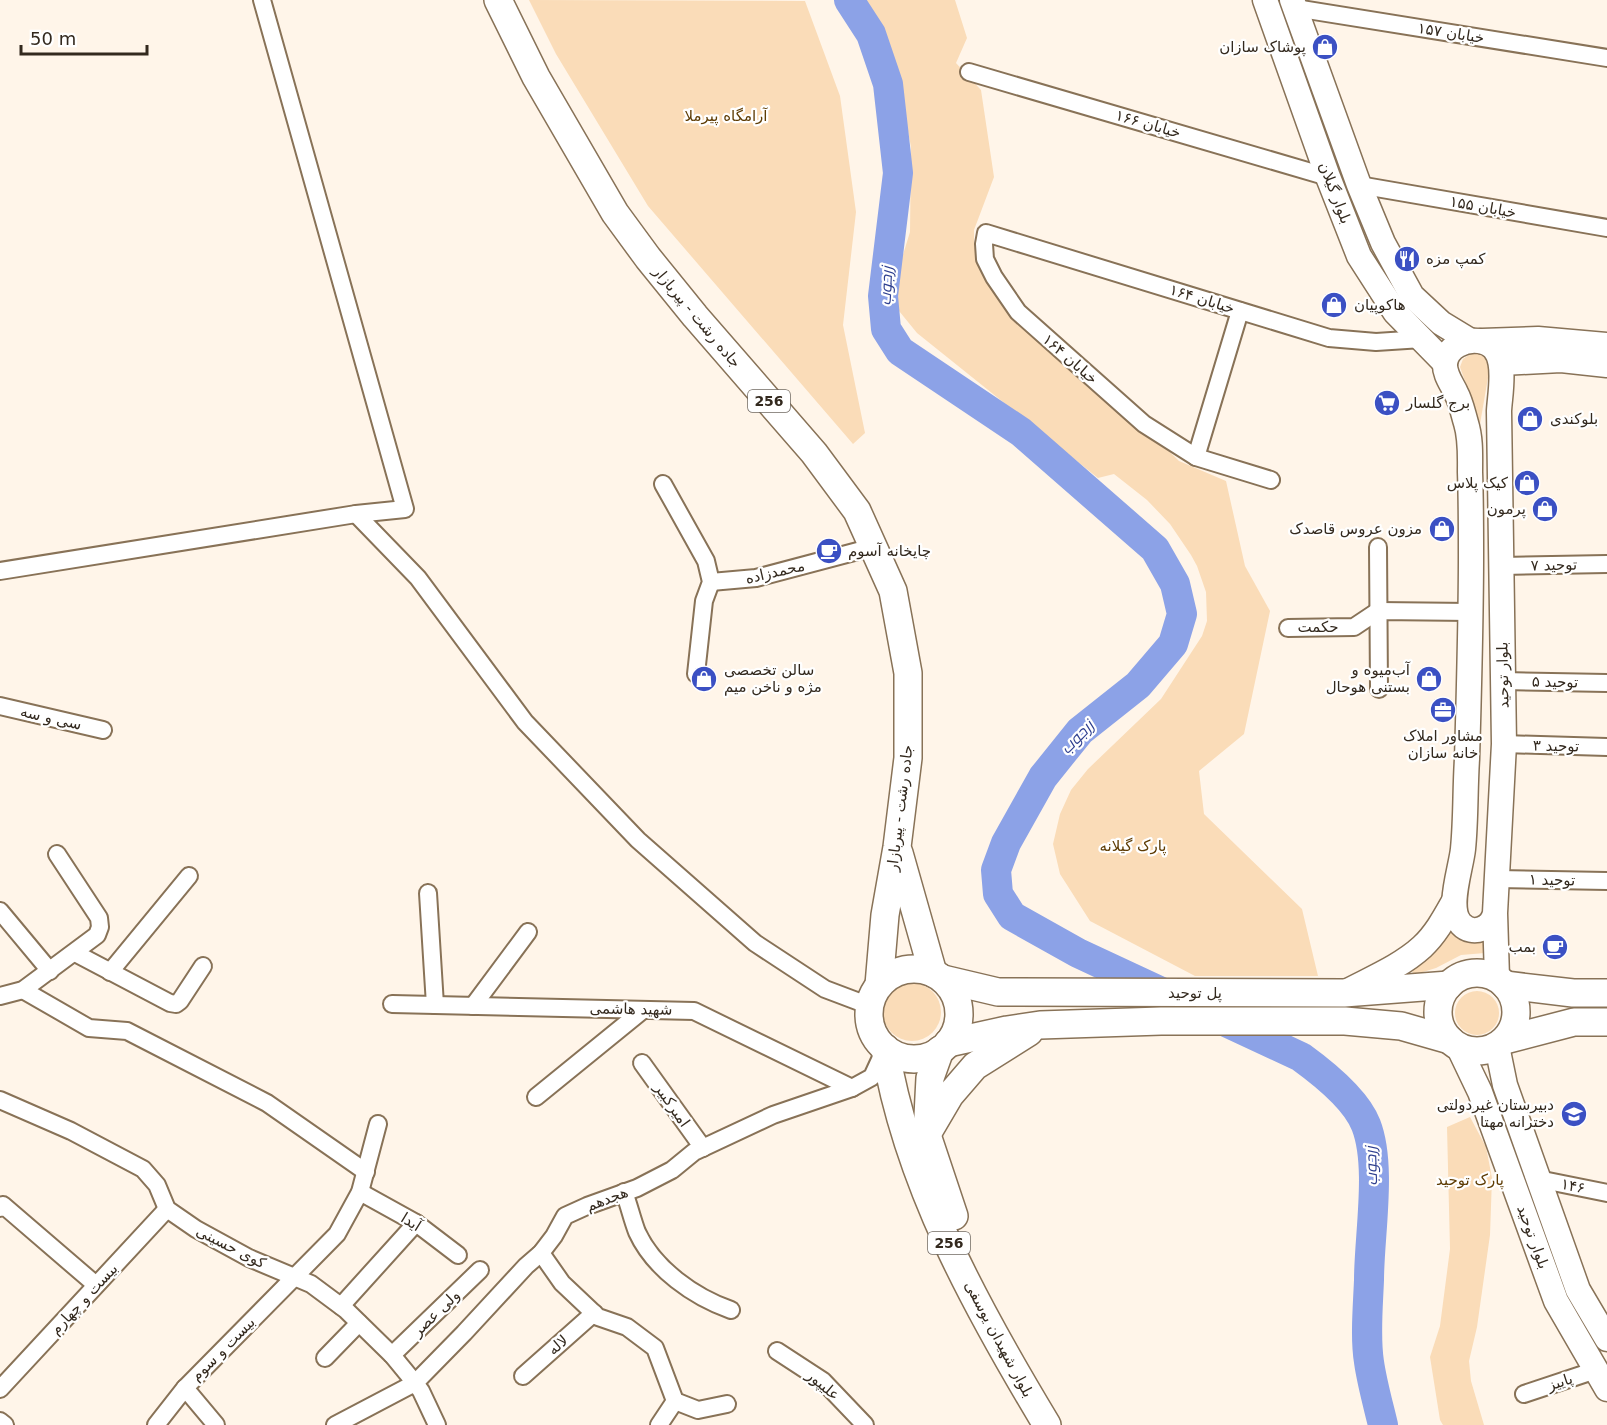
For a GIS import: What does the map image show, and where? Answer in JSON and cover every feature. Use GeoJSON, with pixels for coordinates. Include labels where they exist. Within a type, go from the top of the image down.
{"type":"FeatureCollection","features":[{"type":"Feature","properties":{"kind":"main road","name":"جاده رشت - پیربازار"},"geometry":{"type":"LineString","coordinates":[[498,0],[536,77],[615,213],[695,316],[814,453],[857,511],[892,591],[908,673],[908,758],[875,995]]}},
{"type":"Feature","properties":{"kind":"main road","name":"بلوار گیلان"},"geometry":{"type":"LineString","coordinates":[[1265,0],[1328,177],[1359,256],[1395,312],[1445,363]]}},
{"type":"Feature","properties":{"kind":"main road","name":"بلوار گیلان"},"geometry":{"type":"LineString","coordinates":[[1293,4],[1359,185],[1383,243],[1412,296],[1441,322],[1492,347],[1501,366]]}},
{"type":"Feature","properties":{"kind":"main road"},"geometry":{"type":"LineString","coordinates":[[1445,363],[1451,351],[1458,344],[1476,341],[1538,339],[1607,345]]}},
{"type":"Feature","properties":{"kind":"main road"},"geometry":{"type":"LineString","coordinates":[[1501,366],[1561,360],[1607,365]]}},
{"type":"Feature","properties":{"kind":"main road","name":"بلوار توحید"},"geometry":{"type":"LineString","coordinates":[[1445,363],[1448,377],[1457,393],[1470,434],[1471,612],[1463,850],[1455,906]]}},
{"type":"Feature","properties":{"kind":"main road","name":"بلوار توحید"},"geometry":{"type":"LineString","coordinates":[[1501,366],[1499,411],[1504,744],[1496,913],[1501,982]]}},
{"type":"Feature","properties":{"kind":"main road"},"geometry":{"type":"LineString","coordinates":[[897,847],[938,976]]}},
{"type":"Feature","properties":{"kind":"main road"},"geometry":{"type":"LineString","coordinates":[[1455,906],[1459,922],[1463,927],[1474,931],[1486,928],[1496,913]]}},
{"type":"Feature","properties":{"kind":"main road"},"geometry":{"type":"LineString","coordinates":[[1344,993],[1395,966],[1421,947],[1455,906]]}},
{"type":"Feature","properties":{"kind":"main road"},"geometry":{"type":"LineString","coordinates":[[875,995],[898,971],[922,969],[938,976]]}},
{"type":"Feature","properties":{"kind":"main road"},"geometry":{"type":"LineString","coordinates":[[1607,993],[1574,993],[1501,982],[1477,974],[1457,979],[1449,985],[1439,1003],[1438,1013],[1444,1032],[1454,1043],[1478,1052],[1574,1022],[1607,1022]]}},
{"type":"Feature","properties":{"kind":"main road","name":"256"},"geometry":{"type":"LineString","coordinates":[[938,976],[951,988],[959,1010],[955,1033],[944,1046]]}},
{"type":"Feature","properties":{"kind":"main road","name":"پل توحید"},"geometry":{"type":"LineString","coordinates":[[938,976],[998,992],[1344,993],[1449,985]]}},
{"type":"Feature","properties":{"kind":"main road"},"geometry":{"type":"LineString","coordinates":[[1501,982],[1511,993],[1516,1012],[1511,1032],[1501,1043]]}},
{"type":"Feature","properties":{"kind":"main road"},"geometry":{"type":"LineString","coordinates":[[998,992],[984,1001],[982,1012],[986,1023],[990,1026],[1007,1029]]}},
{"type":"Feature","properties":{"kind":"main road","name":"256"},"geometry":{"type":"LineString","coordinates":[[875,995],[869,1017],[877,1039],[885,1048]]}},
{"type":"Feature","properties":{"kind":"main road","name":"پل توحید"},"geometry":{"type":"LineString","coordinates":[[944,1046],[1007,1029],[1040,1025],[1161,1021],[1345,1021],[1401,1026],[1454,1043]]}},
{"type":"Feature","properties":{"kind":"main road"},"geometry":{"type":"LineString","coordinates":[[927,1135],[950,1095],[975,1065],[1040,1025]]}},
{"type":"Feature","properties":{"kind":"main road","name":"بلوار توحید"},"geometry":{"type":"LineString","coordinates":[[1454,1043],[1480,1092],[1556,1301],[1602,1379]]}},
{"type":"Feature","properties":{"kind":"main road","name":"بلوار توحید"},"geometry":{"type":"LineString","coordinates":[[1501,1043],[1505,1085],[1538,1179],[1578,1290],[1607,1339]]}},
{"type":"Feature","properties":{"kind":"main road"},"geometry":{"type":"LineString","coordinates":[[885,1048],[906,1058],[918,1058],[944,1046]]}},
{"type":"Feature","properties":{"kind":"main road","name":"بلوار شهیدان یوسفی"},"geometry":{"type":"LineString","coordinates":[[944,1046],[930,1078],[927,1135],[954,1215],[1030,1374],[1061,1425]]}},
{"type":"Feature","properties":{"kind":"main road","name":"بلوار شهیدان یوسفی"},"geometry":{"type":"LineString","coordinates":[[885,1048],[894,1097],[921,1179],[939,1223],[998,1343],[1047,1425]]}},
{"type":"Feature","properties":{"kind":"main road"},"geometry":{"type":"LineString","coordinates":[[1480,1092],[1482,1084],[1489,1078],[1498,1079],[1505,1085]]}},
{"type":"Feature","properties":{"kind":"street"},"geometry":{"type":"LineString","coordinates":[[0,571],[356,514],[405,509],[262,0]]}},
{"type":"Feature","properties":{"kind":"street","name":"خیابان ۱۵۷"},"geometry":{"type":"LineString","coordinates":[[1293,4],[1607,58]]}},
{"type":"Feature","properties":{"kind":"street","name":"خیابان ۱۶۶"},"geometry":{"type":"LineString","coordinates":[[969,72],[1328,177]]}},
{"type":"Feature","properties":{"kind":"street","name":"خیابان ۱۵۵"},"geometry":{"type":"LineString","coordinates":[[1359,185],[1607,228]]}},
{"type":"Feature","properties":{"kind":"street","name":"۱۶۴ خیابان"},"geometry":{"type":"LineString","coordinates":[[986,233],[1329,338],[1376,342],[1422,339]]}},
{"type":"Feature","properties":{"kind":"street","name":"خیابان ۱۶۴"},"geometry":{"type":"LineString","coordinates":[[986,233],[985,259],[994,278],[1018,312],[1144,423],[1196,457],[1271,480]]}},
{"type":"Feature","properties":{"kind":"street"},"geometry":{"type":"LineString","coordinates":[[1196,457],[1240,311]]}},
{"type":"Feature","properties":{"kind":"street"},"geometry":{"type":"LineString","coordinates":[[663,484],[706,561],[711,582],[705,601],[696,674]]}},
{"type":"Feature","properties":{"kind":"street"},"geometry":{"type":"LineString","coordinates":[[356,514],[418,578],[525,722],[638,840],[755,943],[825,989],[875,995]]}},
{"type":"Feature","properties":{"kind":"street","name":"محمدزاده"},"geometry":{"type":"LineString","coordinates":[[711,582],[756,578],[873,547]]}},
{"type":"Feature","properties":{"kind":"street"},"geometry":{"type":"LineString","coordinates":[[1378,548],[1379,689]]}},
{"type":"Feature","properties":{"kind":"street","name":"توحید ۷"},"geometry":{"type":"LineString","coordinates":[[1502,566],[1607,564]]}},
{"type":"Feature","properties":{"kind":"street"},"geometry":{"type":"LineString","coordinates":[[1378,611],[1471,612]]}},
{"type":"Feature","properties":{"kind":"street","name":"حکمت"},"geometry":{"type":"LineString","coordinates":[[1288,628],[1354,627],[1378,611]]}},
{"type":"Feature","properties":{"kind":"street","name":"توحید ۵"},"geometry":{"type":"LineString","coordinates":[[1504,681],[1607,682]]}},
{"type":"Feature","properties":{"kind":"street","name":"سی و سه"},"geometry":{"type":"LineString","coordinates":[[0,706],[103,730]]}},
{"type":"Feature","properties":{"kind":"street","name":"توحید ۳"},"geometry":{"type":"LineString","coordinates":[[1504,744],[1607,747]]}},
{"type":"Feature","properties":{"kind":"street"},"geometry":{"type":"LineString","coordinates":[[0,996],[23,990],[75,953],[96,935],[100,927],[99,918],[57,854]]}},
{"type":"Feature","properties":{"kind":"street"},"geometry":{"type":"LineString","coordinates":[[110,972],[189,876]]}},
{"type":"Feature","properties":{"kind":"street","name":"توحید ۱"},"geometry":{"type":"LineString","coordinates":[[1497,879],[1607,881]]}},
{"type":"Feature","properties":{"kind":"street"},"geometry":{"type":"LineString","coordinates":[[428,893],[435,1005]]}},
{"type":"Feature","properties":{"kind":"street"},"geometry":{"type":"LineString","coordinates":[[0,911],[50,971]]}},
{"type":"Feature","properties":{"kind":"street"},"geometry":{"type":"LineString","coordinates":[[473,1006],[528,932]]}},
{"type":"Feature","properties":{"kind":"street"},"geometry":{"type":"LineString","coordinates":[[75,953],[170,1003],[176,1004],[203,966]]}},
{"type":"Feature","properties":{"kind":"street"},"geometry":{"type":"LineString","coordinates":[[23,990],[89,1028],[127,1031],[267,1103],[366,1172]]}},
{"type":"Feature","properties":{"kind":"street","name":"شهید هاشمی"},"geometry":{"type":"LineString","coordinates":[[393,1004],[694,1011],[852,1088]]}},
{"type":"Feature","properties":{"kind":"street"},"geometry":{"type":"LineString","coordinates":[[536,1097],[643,1010]]}},
{"type":"Feature","properties":{"kind":"street","name":"هجدهم"},"geometry":{"type":"LineString","coordinates":[[335,1425],[415,1383],[541,1253],[565,1216],[672,1170],[694,1152],[773,1115],[852,1088],[872,1077],[885,1048]]}},
{"type":"Feature","properties":{"kind":"street","name":"امیرکبیر"},"geometry":{"type":"LineString","coordinates":[[642,1063],[703,1148]]}},
{"type":"Feature","properties":{"kind":"street"},"geometry":{"type":"LineString","coordinates":[[0,1100],[71,1131],[143,1169],[157,1185],[167,1209]]}},
{"type":"Feature","properties":{"kind":"street","name":"بیست و سوم"},"geometry":{"type":"LineString","coordinates":[[156,1425],[185,1388],[337,1234],[360,1192],[378,1124]]}},
{"type":"Feature","properties":{"kind":"street","name":"۱۴۶"},"geometry":{"type":"LineString","coordinates":[[1538,1179],[1607,1193]]}},
{"type":"Feature","properties":{"kind":"street","name":"آیدا"},"geometry":{"type":"LineString","coordinates":[[360,1192],[416,1224],[458,1255]]}},
{"type":"Feature","properties":{"kind":"street"},"geometry":{"type":"LineString","coordinates":[[624,1192],[638,1233],[656,1260],[683,1286],[709,1302],[731,1310]]}},
{"type":"Feature","properties":{"kind":"street"},"geometry":{"type":"LineString","coordinates":[[0,1208],[3,1205],[96,1285]]}},
{"type":"Feature","properties":{"kind":"street","name":"کوی حسینی"},"geometry":{"type":"LineString","coordinates":[[167,1209],[196,1229],[249,1258],[311,1284],[341,1306],[392,1355],[415,1383],[437,1425]]}},
{"type":"Feature","properties":{"kind":"street","name":"بیست و چهارم"},"geometry":{"type":"LineString","coordinates":[[0,1389],[167,1209]]}},
{"type":"Feature","properties":{"kind":"street"},"geometry":{"type":"LineString","coordinates":[[341,1306],[416,1224]]}},
{"type":"Feature","properties":{"kind":"street"},"geometry":{"type":"LineString","coordinates":[[541,1253],[562,1283],[598,1317],[627,1327],[655,1348],[675,1401],[698,1410],[727,1404]]}},
{"type":"Feature","properties":{"kind":"street","name":"ولی عصر"},"geometry":{"type":"LineString","coordinates":[[392,1355],[480,1270]]}},
{"type":"Feature","properties":{"kind":"street","name":"لاله"},"geometry":{"type":"LineString","coordinates":[[523,1376],[594,1313]]}},
{"type":"Feature","properties":{"kind":"street"},"geometry":{"type":"LineString","coordinates":[[325,1358],[359,1323]]}},
{"type":"Feature","properties":{"kind":"street","name":"علیپور"},"geometry":{"type":"LineString","coordinates":[[777,1351],[823,1381],[864,1425]]}},
{"type":"Feature","properties":{"kind":"street","name":"پاییز"},"geometry":{"type":"LineString","coordinates":[[1524,1394],[1602,1379]]}},
{"type":"Feature","properties":{"kind":"street"},"geometry":{"type":"LineString","coordinates":[[185,1388],[216,1425]]}},
{"type":"Feature","properties":{"kind":"street"},"geometry":{"type":"LineString","coordinates":[[659,1425],[675,1401]]}},
{"type":"Feature","properties":{"kind":"street"},"geometry":{"type":"LineString","coordinates":[[0,1421],[5,1425]]}},
{"type":"Feature","properties":{"kind":"green space","name":"آرامگاه پیرملا"},"geometry":{"type":"Polygon","coordinates":[[[529,0],[805,1],[840,96],[856,212],[843,325],[865,433],[853,444],[648,206],[556,54],[529,0]]]}},
{"type":"Feature","properties":{"kind":"green space","name":"پارک گیلانه"},"geometry":{"type":"Polygon","coordinates":[[[860,0],[955,0],[967,38],[956,63],[981,90],[994,177],[974,230],[974,246],[984,271],[1179,461],[1226,481],[1245,566],[1270,611],[1244,734],[1199,771],[1204,814],[1302,909],[1318,976],[1195,976],[1090,921],[1060,874],[1053,844],[1060,814],[1071,790],[1088,769],[1161,699],[1202,636],[1207,621],[1206,592],[1191,555],[1170,524],[1147,500],[1114,474],[1098,478],[917,333],[895,306],[898,271],[910,232],[911,147],[895,63],[881,30],[860,0]]]}},
{"type":"Feature","properties":{"kind":"green space"},"geometry":{"type":"Polygon","coordinates":[[[1472,353],[1483,356],[1490,366],[1480,424],[1460,367],[1463,359],[1472,353]]]}},
{"type":"Feature","properties":{"kind":"green space"},"geometry":{"type":"Polygon","coordinates":[[[1450,930],[1458,936],[1484,939],[1485,953],[1461,955],[1436,968],[1413,975],[1412,969],[1441,944],[1450,930]]]}},
{"type":"Feature","properties":{"kind":"green space"},"geometry":{"type":"Polygon","coordinates":[[[906,983],[918,983],[933,991],[941,1006],[941,1018],[933,1033],[918,1041],[906,1041],[891,1033],[883,1018],[883,1006],[891,991],[906,983]]]}},
{"type":"Feature","properties":{"kind":"green space"},"geometry":{"type":"Polygon","coordinates":[[[1477,991],[1486,992],[1493,997],[1498,1004],[1498,1022],[1493,1029],[1486,1034],[1477,1035],[1468,1034],[1461,1029],[1456,1022],[1455,1013],[1456,1004],[1461,997],[1468,992],[1477,991]]]}},
{"type":"Feature","properties":{"kind":"green space","name":"پارک توحید"},"geometry":{"type":"Polygon","coordinates":[[[1470,1117],[1486,1147],[1492,1178],[1490,1235],[1477,1327],[1469,1361],[1471,1381],[1484,1425],[1443,1425],[1440,1420],[1430,1357],[1440,1326],[1450,1249],[1447,1127],[1470,1117]]]}},
{"type":"Feature","properties":{"kind":"waterway","name":"زرجوب"},"geometry":{"type":"LineString","coordinates":[[849,0],[871,34],[888,84],[898,173],[883,296],[886,329],[900,351],[1021,432],[1155,549],[1175,584],[1182,614],[1173,644],[1138,685],[1080,731],[1043,777],[1006,843],[996,870],[998,894],[1012,916],[1078,953],[1301,1057],[1329,1079],[1355,1106],[1366,1125],[1373,1160],[1374,1201],[1367,1342],[1372,1378],[1383,1425]]}},
{"type":"Feature","properties":{"kind":"place","name":"پوشاک سازان"},"geometry":{"type":"Point","coordinates":[1325,47]}},
{"type":"Feature","properties":{"kind":"place","name":"کمپ مزه"},"geometry":{"type":"Point","coordinates":[1407,259]}},
{"type":"Feature","properties":{"kind":"place","name":"هاکوپیان"},"geometry":{"type":"Point","coordinates":[1334,305]}},
{"type":"Feature","properties":{"kind":"place","name":"برج گلسار"},"geometry":{"type":"Point","coordinates":[1387,403]}},
{"type":"Feature","properties":{"kind":"place","name":"بلوکندی"},"geometry":{"type":"Point","coordinates":[1530,419]}},
{"type":"Feature","properties":{"kind":"place","name":"کیک پلاس"},"geometry":{"type":"Point","coordinates":[1527,483]}},
{"type":"Feature","properties":{"kind":"place","name":"پرمون"},"geometry":{"type":"Point","coordinates":[1545,509]}},
{"type":"Feature","properties":{"kind":"place","name":"مزون عروس قاصدک"},"geometry":{"type":"Point","coordinates":[1442,529]}},
{"type":"Feature","properties":{"kind":"place","name":"چایخانه آسوم"},"geometry":{"type":"Point","coordinates":[829,551]}},
{"type":"Feature","properties":{"kind":"place","name":"سالن تخصصی مژه و ناخن میم"},"geometry":{"type":"Point","coordinates":[704,679]}},
{"type":"Feature","properties":{"kind":"place","name":"آب‌میوه و بستنی هوحال"},"geometry":{"type":"Point","coordinates":[1429,679]}},
{"type":"Feature","properties":{"kind":"place","name":"مشاور املاک خانه سازان"},"geometry":{"type":"Point","coordinates":[1443,710]}},
{"type":"Feature","properties":{"kind":"place","name":"بمب"},"geometry":{"type":"Point","coordinates":[1555,947]}},
{"type":"Feature","properties":{"kind":"place","name":"دبیرستان غیردولتی دخترانه مهتا"},"geometry":{"type":"Point","coordinates":[1574,1114]}}]}
